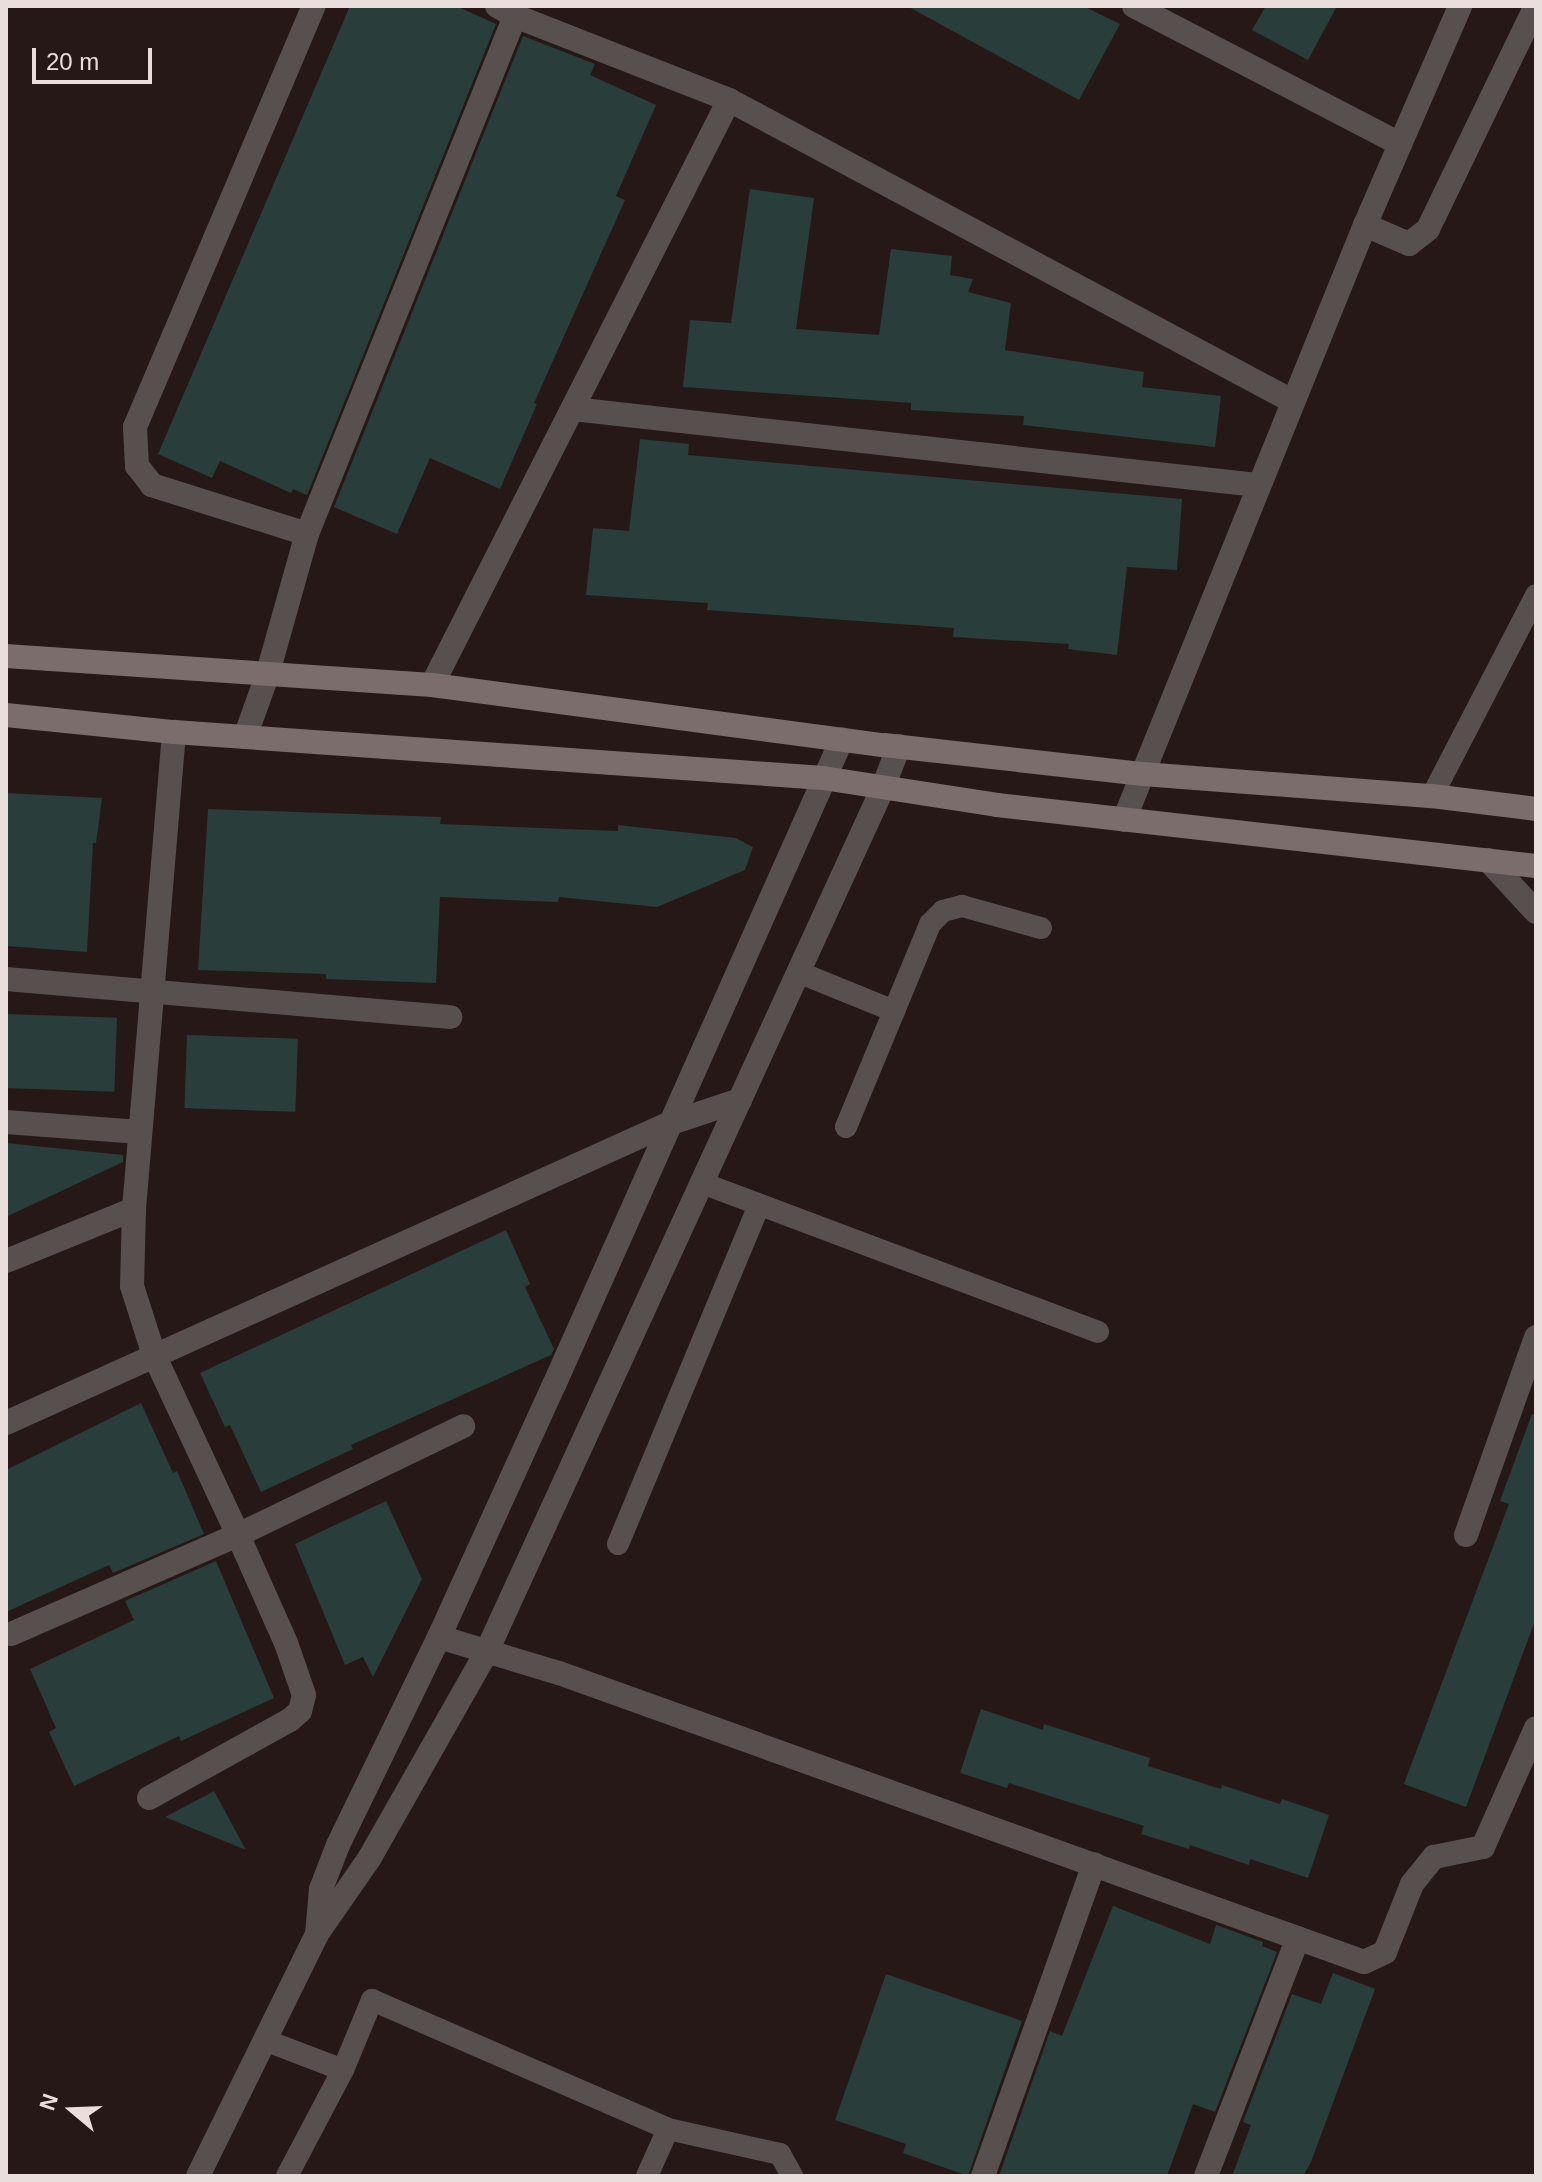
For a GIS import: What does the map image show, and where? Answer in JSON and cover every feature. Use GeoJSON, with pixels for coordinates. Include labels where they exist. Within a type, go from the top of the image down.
{"type":"FeatureCollection","features":[{"type":"Feature","properties":{"kind":"street"},"geometry":{"type":"LineString","coordinates":[[307,534],[152,485],[137,466],[135,427],[314,6]]}},
{"type":"Feature","properties":{"kind":"street"},"geometry":{"type":"LineString","coordinates":[[1134,6],[1400,144]]}},
{"type":"Feature","properties":{"kind":"street"},"geometry":{"type":"LineString","coordinates":[[1124,820],[1257,485],[1460,6]]}},
{"type":"Feature","properties":{"kind":"street"},"geometry":{"type":"LineString","coordinates":[[1365,225],[1409,244],[1428,229],[1536,6]]}},
{"type":"Feature","properties":{"kind":"street"},"geometry":{"type":"LineString","coordinates":[[245,737],[267,676],[307,534],[506,11],[729,100],[1292,401]]}},
{"type":"Feature","properties":{"kind":"street"},"geometry":{"type":"LineString","coordinates":[[432,685],[729,100]]}},
{"type":"Feature","properties":{"kind":"street"},"geometry":{"type":"LineString","coordinates":[[573,409],[1257,485]]}},
{"type":"Feature","properties":{"kind":"street"},"geometry":{"type":"LineString","coordinates":[[6,656],[432,685],[842,739],[1143,774],[1432,796],[1536,809]]}},
{"type":"Feature","properties":{"kind":"street"},"geometry":{"type":"LineString","coordinates":[[6,715],[174,732],[823,778],[882,790],[1124,820],[1536,866]]}},
{"type":"Feature","properties":{"kind":"street"},"geometry":{"type":"LineString","coordinates":[[149,1798],[290,1720],[300,1711],[304,1695],[286,1643],[154,1355],[132,1286],[134,1209],[174,732]]}},
{"type":"Feature","properties":{"kind":"street"},"geometry":{"type":"LineString","coordinates":[[317,1934],[321,1889],[338,1845],[439,1637],[842,739]]}},
{"type":"Feature","properties":{"kind":"street"},"geometry":{"type":"LineString","coordinates":[[198,2176],[317,1934],[369,1859],[487,1651],[882,790],[899,746]]}},
{"type":"Feature","properties":{"kind":"street"},"geometry":{"type":"LineString","coordinates":[[1488,860],[1536,912]]}},
{"type":"Feature","properties":{"kind":"street"},"geometry":{"type":"LineString","coordinates":[[6,979],[450,1017]]}},
{"type":"Feature","properties":{"kind":"street"},"geometry":{"type":"LineString","coordinates":[[6,1423],[668,1124],[740,1100]]}},
{"type":"Feature","properties":{"kind":"street"},"geometry":{"type":"LineString","coordinates":[[6,1122],[140,1132]]}},
{"type":"Feature","properties":{"kind":"street"},"geometry":{"type":"LineString","coordinates":[[6,1261],[134,1209]]}},
{"type":"Feature","properties":{"kind":"street"},"geometry":{"type":"LineString","coordinates":[[1466,1535],[1536,1337]]}},
{"type":"Feature","properties":{"kind":"street"},"geometry":{"type":"LineString","coordinates":[[11,1634],[238,1535],[463,1426]]}},
{"type":"Feature","properties":{"kind":"street"},"geometry":{"type":"LineString","coordinates":[[439,1637],[559,1673],[1364,1962],[1385,1952],[1412,1884],[1434,1857],[1483,1847],[1529,1767],[1536,1728]]}},
{"type":"Feature","properties":{"kind":"street"},"geometry":{"type":"LineString","coordinates":[[983,2176],[1094,1864]]}},
{"type":"Feature","properties":{"kind":"street"},"geometry":{"type":"LineString","coordinates":[[1206,2176],[1298,1938]]}},
{"type":"Feature","properties":{"kind":"lane"},"geometry":{"type":"LineString","coordinates":[[1432,796],[1536,595]]}},
{"type":"Feature","properties":{"kind":"lane"},"geometry":{"type":"LineString","coordinates":[[846,1127],[930,924],[943,911],[962,906],[1041,928]]}},
{"type":"Feature","properties":{"kind":"lane"},"geometry":{"type":"LineString","coordinates":[[798,972],[894,1011]]}},
{"type":"Feature","properties":{"kind":"lane"},"geometry":{"type":"LineString","coordinates":[[702,1183],[1098,1332]]}},
{"type":"Feature","properties":{"kind":"lane"},"geometry":{"type":"LineString","coordinates":[[618,1544],[759,1205]]}},
{"type":"Feature","properties":{"kind":"lane"},"geometry":{"type":"LineString","coordinates":[[287,2176],[343,2070],[372,2000],[668,2129],[780,2154],[792,2176]]}},
{"type":"Feature","properties":{"kind":"lane"},"geometry":{"type":"LineString","coordinates":[[267,2041],[343,2070]]}},
{"type":"Feature","properties":{"kind":"lane"},"geometry":{"type":"LineString","coordinates":[[647,2176],[668,2129]]}},
{"type":"Feature","properties":{"kind":"building"},"geometry":{"type":"Polygon","coordinates":[[[350,6],[456,6],[496,24],[307,495],[293,489],[291,493],[220,461],[212,478],[158,454],[350,6]]]}},
{"type":"Feature","properties":{"kind":"building"},"geometry":{"type":"Polygon","coordinates":[[[907,6],[1083,6],[1120,24],[1079,100],[907,6]]]}},
{"type":"Feature","properties":{"kind":"building"},"geometry":{"type":"Polygon","coordinates":[[[1266,6],[1337,6],[1308,60],[1252,30],[1266,6]]]}},
{"type":"Feature","properties":{"kind":"building"},"geometry":{"type":"Polygon","coordinates":[[[523,36],[595,64],[590,75],[656,105],[616,196],[625,200],[534,403],[537,404],[500,489],[430,458],[397,534],[334,507],[523,36]]]}},
{"type":"Feature","properties":{"kind":"building"},"geometry":{"type":"Polygon","coordinates":[[[750,189],[814,198],[796,329],[879,335],[891,249],[952,256],[950,275],[973,279],[968,292],[1011,303],[1005,350],[1144,372],[1142,387],[1221,396],[1215,447],[1023,425],[1024,416],[911,410],[911,403],[683,387],[690,320],[731,323],[750,189]]]}},
{"type":"Feature","properties":{"kind":"building"},"geometry":{"type":"Polygon","coordinates":[[[640,439],[689,444],[688,455],[1182,499],[1177,570],[1127,567],[1117,655],[1068,649],[1069,644],[953,637],[954,628],[707,610],[708,603],[586,595],[593,528],[629,531],[640,439]]]}},
{"type":"Feature","properties":{"kind":"building"},"geometry":{"type":"Polygon","coordinates":[[[6,793],[102,798],[96,843],[93,843],[87,952],[6,946],[6,793]]]}},
{"type":"Feature","properties":{"kind":"building"},"geometry":{"type":"Polygon","coordinates":[[[208,809],[441,817],[440,824],[618,831],[618,825],[736,838],[753,847],[745,870],[657,907],[559,897],[558,902],[440,897],[436,983],[326,979],[326,974],[198,970],[208,809]]]}},
{"type":"Feature","properties":{"kind":"building"},"geometry":{"type":"Polygon","coordinates":[[[6,1014],[117,1018],[114,1092],[6,1088],[6,1014]]]}},
{"type":"Feature","properties":{"kind":"building"},"geometry":{"type":"Polygon","coordinates":[[[187,1035],[298,1039],[295,1112],[184,1108],[187,1035]]]}},
{"type":"Feature","properties":{"kind":"building"},"geometry":{"type":"Polygon","coordinates":[[[6,1143],[123,1155],[123,1162],[6,1217],[6,1143]]]}},
{"type":"Feature","properties":{"kind":"building"},"geometry":{"type":"Polygon","coordinates":[[[506,1230],[530,1284],[525,1287],[554,1349],[551,1355],[351,1445],[353,1449],[261,1492],[230,1425],[225,1427],[200,1373],[506,1230]]]}},
{"type":"Feature","properties":{"kind":"building"},"geometry":{"type":"Polygon","coordinates":[[[141,1403],[173,1473],[177,1471],[204,1534],[113,1573],[109,1565],[6,1612],[6,1470],[141,1403]]]}},
{"type":"Feature","properties":{"kind":"building"},"geometry":{"type":"Polygon","coordinates":[[[1532,1414],[1536,1415],[1536,1618],[1466,1807],[1404,1784],[1509,1504],[1500,1501],[1532,1414]]]}},
{"type":"Feature","properties":{"kind":"building"},"geometry":{"type":"Polygon","coordinates":[[[386,1501],[422,1579],[373,1677],[363,1657],[345,1665],[295,1544],[386,1501]]]}},
{"type":"Feature","properties":{"kind":"building"},"geometry":{"type":"Polygon","coordinates":[[[216,1561],[274,1698],[181,1741],[179,1736],[74,1786],[49,1732],[56,1728],[30,1669],[134,1620],[125,1601],[216,1561]]]}},
{"type":"Feature","properties":{"kind":"building"},"geometry":{"type":"Polygon","coordinates":[[[981,1709],[1043,1730],[1044,1724],[1150,1758],[1148,1766],[1221,1789],[1222,1785],[1280,1804],[1282,1799],[1329,1815],[1308,1878],[1250,1859],[1249,1865],[1190,1845],[1189,1849],[1141,1834],[1144,1826],[1009,1783],[1007,1788],[960,1773],[981,1709]]]}},
{"type":"Feature","properties":{"kind":"building"},"geometry":{"type":"Polygon","coordinates":[[[214,1791],[246,1850],[165,1817],[214,1791]]]}},
{"type":"Feature","properties":{"kind":"building"},"geometry":{"type":"Polygon","coordinates":[[[1113,1906],[1210,1944],[1216,1925],[1263,1942],[1262,1946],[1277,1952],[1215,2112],[1193,2104],[1167,2176],[999,2176],[1050,2031],[1062,2036],[1113,1906]]]}},
{"type":"Feature","properties":{"kind":"building"},"geometry":{"type":"Polygon","coordinates":[[[1333,1973],[1375,1989],[1311,2162],[1303,2176],[1232,2176],[1251,2125],[1243,2122],[1292,1994],[1321,2004],[1333,1973]]]}},
{"type":"Feature","properties":{"kind":"building"},"geometry":{"type":"Polygon","coordinates":[[[886,1974],[1022,2021],[968,2176],[903,2153],[906,2144],[835,2120],[886,1974]]]}}]}
